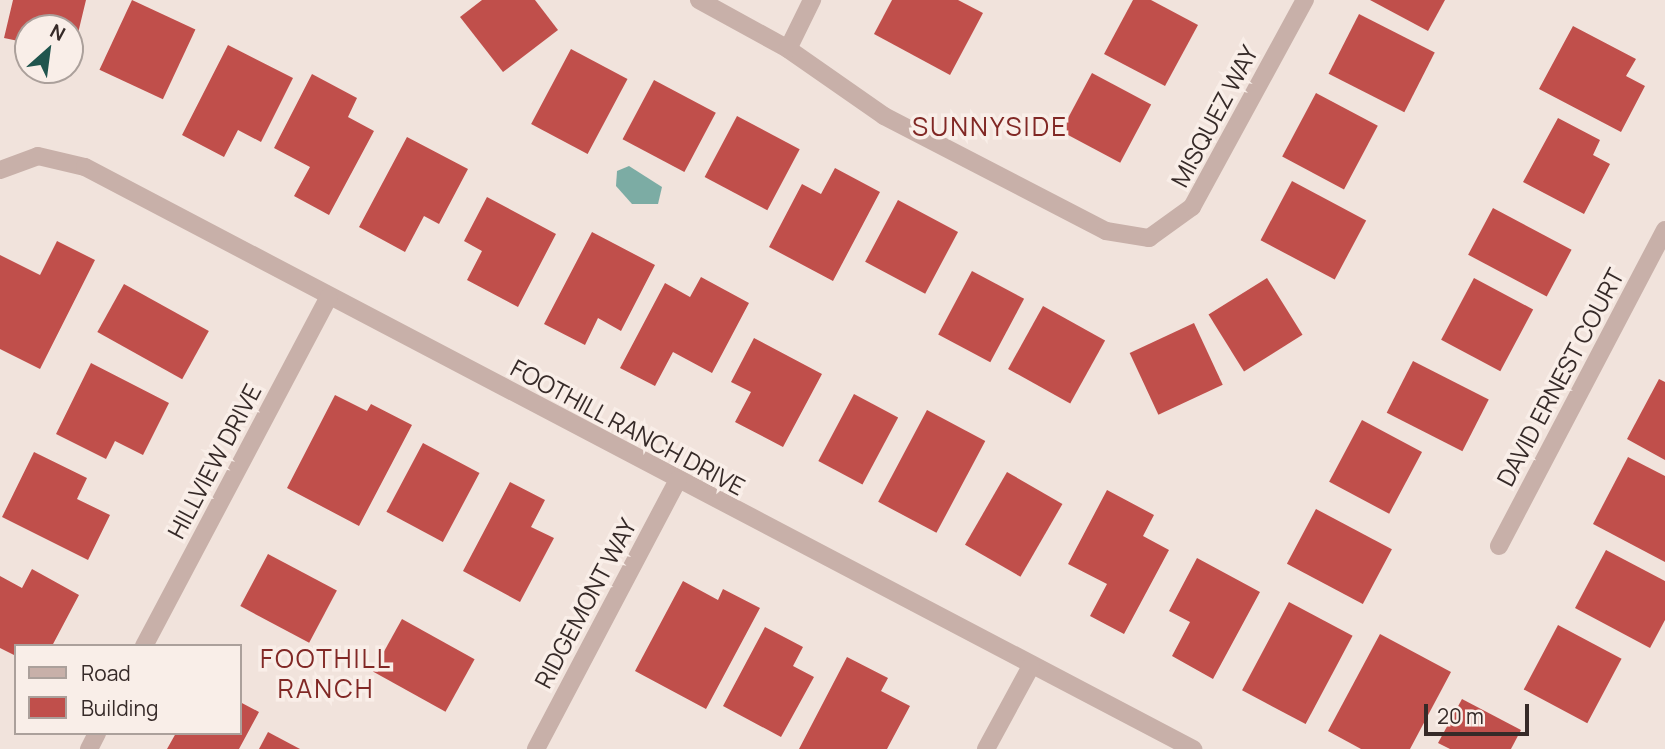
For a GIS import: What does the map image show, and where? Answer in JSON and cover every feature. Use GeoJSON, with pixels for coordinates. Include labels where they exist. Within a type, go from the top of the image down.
{"type":"FeatureCollection","features":[{"type":"Feature","properties":{"kind":"street"},"geometry":{"type":"LineString","coordinates":[[699,0],[788,49],[812,0]]}},
{"type":"Feature","properties":{"kind":"street","name":"MISQUEZ WAY"},"geometry":{"type":"LineString","coordinates":[[788,49],[884,116],[1106,231],[1149,238],[1192,207],[1305,0]]}},
{"type":"Feature","properties":{"kind":"street","name":"FOOTHILL RANCH DRIVE"},"geometry":{"type":"LineString","coordinates":[[0,170],[38,156],[85,167],[328,298],[1193,749]]}},
{"type":"Feature","properties":{"kind":"street","name":"DAVID ERNEST COURT"},"geometry":{"type":"LineString","coordinates":[[1499,546],[1665,230]]}},
{"type":"Feature","properties":{"kind":"street","name":"HILLVIEW DRIVE"},"geometry":{"type":"LineString","coordinates":[[145,644],[328,298]]}},
{"type":"Feature","properties":{"kind":"street","name":"RIDGEMONT WAY"},"geometry":{"type":"LineString","coordinates":[[536,749],[678,480]]}},
{"type":"Feature","properties":{"kind":"street"},"geometry":{"type":"LineString","coordinates":[[986,749],[1031,666]]}},
{"type":"Feature","properties":{"kind":"water"},"geometry":{"type":"Polygon","coordinates":[[[629,166],[662,187],[658,204],[632,204],[616,186],[617,171],[629,166]]]}},
{"type":"Feature","properties":{"kind":"building"},"geometry":{"type":"Polygon","coordinates":[[[13,0],[86,0],[83,14],[14,14],[14,40],[4,38],[13,0]]]}},
{"type":"Feature","properties":{"kind":"building"},"geometry":{"type":"Polygon","coordinates":[[[132,0],[195,30],[163,99],[99,70],[132,0]]]}},
{"type":"Feature","properties":{"kind":"building"},"geometry":{"type":"Polygon","coordinates":[[[482,0],[535,0],[558,30],[503,72],[460,17],[482,0]]]}},
{"type":"Feature","properties":{"kind":"building"},"geometry":{"type":"Polygon","coordinates":[[[892,0],[958,0],[983,13],[950,75],[874,34],[892,0]]]}},
{"type":"Feature","properties":{"kind":"building"},"geometry":{"type":"Polygon","coordinates":[[[1133,0],[1151,0],[1198,25],[1165,86],[1104,54],[1133,0]]]}},
{"type":"Feature","properties":{"kind":"building"},"geometry":{"type":"Polygon","coordinates":[[[1370,0],[1445,0],[1428,31],[1370,0]]]}},
{"type":"Feature","properties":{"kind":"building"},"geometry":{"type":"Polygon","coordinates":[[[1359,14],[1435,53],[1404,112],[1329,74],[1359,14]]]}},
{"type":"Feature","properties":{"kind":"building"},"geometry":{"type":"Polygon","coordinates":[[[1573,26],[1636,59],[1626,76],[1645,86],[1621,132],[1539,89],[1573,26]]]}},
{"type":"Feature","properties":{"kind":"building"},"geometry":{"type":"Polygon","coordinates":[[[228,45],[293,78],[261,142],[238,130],[224,157],[182,135],[228,45]]]}},
{"type":"Feature","properties":{"kind":"building"},"geometry":{"type":"Polygon","coordinates":[[[571,49],[628,79],[588,154],[531,124],[571,49]]]}},
{"type":"Feature","properties":{"kind":"building"},"geometry":{"type":"Polygon","coordinates":[[[1092,73],[1151,104],[1120,163],[1061,131],[1092,73]]]}},
{"type":"Feature","properties":{"kind":"building"},"geometry":{"type":"Polygon","coordinates":[[[312,74],[357,98],[348,117],[374,131],[329,215],[294,196],[310,167],[274,148],[312,74]]]}},
{"type":"Feature","properties":{"kind":"building"},"geometry":{"type":"Polygon","coordinates":[[[654,80],[716,113],[684,172],[623,139],[654,80]]]}},
{"type":"Feature","properties":{"kind":"building"},"geometry":{"type":"Polygon","coordinates":[[[1316,93],[1378,126],[1344,189],[1282,157],[1316,93]]]}},
{"type":"Feature","properties":{"kind":"building"},"geometry":{"type":"Polygon","coordinates":[[[737,116],[800,149],[767,210],[705,177],[737,116]]]}},
{"type":"Feature","properties":{"kind":"building"},"geometry":{"type":"Polygon","coordinates":[[[1558,118],[1600,140],[1593,155],[1610,164],[1584,214],[1523,182],[1558,118]]]}},
{"type":"Feature","properties":{"kind":"building"},"geometry":{"type":"Polygon","coordinates":[[[407,137],[468,169],[439,224],[424,216],[405,252],[359,227],[407,137]]]}},
{"type":"Feature","properties":{"kind":"building"},"geometry":{"type":"Polygon","coordinates":[[[835,168],[880,192],[833,281],[769,247],[802,184],[821,194],[835,168]]]}},
{"type":"Feature","properties":{"kind":"building"},"geometry":{"type":"Polygon","coordinates":[[[1292,181],[1366,220],[1335,280],[1261,240],[1292,181]]]}},
{"type":"Feature","properties":{"kind":"building"},"geometry":{"type":"Polygon","coordinates":[[[487,197],[556,234],[518,307],[467,280],[482,251],[464,241],[487,197]]]}},
{"type":"Feature","properties":{"kind":"building"},"geometry":{"type":"Polygon","coordinates":[[[898,200],[958,232],[925,294],[865,262],[898,200]]]}},
{"type":"Feature","properties":{"kind":"building"},"geometry":{"type":"Polygon","coordinates":[[[1493,208],[1572,250],[1547,297],[1468,255],[1493,208]]]}},
{"type":"Feature","properties":{"kind":"building"},"geometry":{"type":"Polygon","coordinates":[[[592,232],[655,265],[621,331],[598,318],[585,345],[544,324],[592,232]]]}},
{"type":"Feature","properties":{"kind":"building"},"geometry":{"type":"Polygon","coordinates":[[[57,241],[95,260],[40,369],[0,349],[0,255],[40,275],[57,241]]]}},
{"type":"Feature","properties":{"kind":"building"},"geometry":{"type":"Polygon","coordinates":[[[972,271],[1024,299],[990,362],[938,335],[972,271]]]}},
{"type":"Feature","properties":{"kind":"building"},"geometry":{"type":"Polygon","coordinates":[[[701,277],[749,303],[712,373],[673,352],[655,386],[620,368],[665,283],[690,297],[701,277]]]}},
{"type":"Feature","properties":{"kind":"building"},"geometry":{"type":"Polygon","coordinates":[[[1267,278],[1303,335],[1244,371],[1208,315],[1267,278]]]}},
{"type":"Feature","properties":{"kind":"building"},"geometry":{"type":"Polygon","coordinates":[[[1474,278],[1533,309],[1500,371],[1441,340],[1474,278]]]}},
{"type":"Feature","properties":{"kind":"building"},"geometry":{"type":"Polygon","coordinates":[[[124,284],[209,331],[182,379],[97,332],[124,284]]]}},
{"type":"Feature","properties":{"kind":"building"},"geometry":{"type":"Polygon","coordinates":[[[1043,306],[1105,340],[1070,403],[1008,369],[1043,306]]]}},
{"type":"Feature","properties":{"kind":"building"},"geometry":{"type":"Polygon","coordinates":[[[1194,323],[1223,385],[1158,415],[1130,353],[1194,323]]]}},
{"type":"Feature","properties":{"kind":"building"},"geometry":{"type":"Polygon","coordinates":[[[754,338],[822,374],[783,447],[735,422],[751,392],[731,382],[754,338]]]}},
{"type":"Feature","properties":{"kind":"building"},"geometry":{"type":"Polygon","coordinates":[[[1413,361],[1489,400],[1462,451],[1387,413],[1413,361]]]}},
{"type":"Feature","properties":{"kind":"building"},"geometry":{"type":"Polygon","coordinates":[[[91,363],[169,403],[143,455],[115,441],[106,459],[56,434],[91,363]]]}},
{"type":"Feature","properties":{"kind":"building"},"geometry":{"type":"Polygon","coordinates":[[[1659,379],[1665,382],[1665,460],[1627,439],[1659,379]]]}},
{"type":"Feature","properties":{"kind":"building"},"geometry":{"type":"Polygon","coordinates":[[[854,394],[898,417],[862,485],[818,461],[854,394]]]}},
{"type":"Feature","properties":{"kind":"building"},"geometry":{"type":"Polygon","coordinates":[[[335,395],[367,411],[371,404],[412,425],[359,526],[287,488],[335,395]]]}},
{"type":"Feature","properties":{"kind":"building"},"geometry":{"type":"Polygon","coordinates":[[[927,410],[985,441],[936,533],[878,502],[927,410]]]}},
{"type":"Feature","properties":{"kind":"building"},"geometry":{"type":"Polygon","coordinates":[[[1362,420],[1422,452],[1389,514],[1329,482],[1362,420]]]}},
{"type":"Feature","properties":{"kind":"building"},"geometry":{"type":"Polygon","coordinates":[[[423,443],[480,473],[443,542],[386,512],[423,443]]]}},
{"type":"Feature","properties":{"kind":"building"},"geometry":{"type":"Polygon","coordinates":[[[34,452],[87,478],[77,499],[110,515],[88,560],[2,517],[34,452]]]}},
{"type":"Feature","properties":{"kind":"building"},"geometry":{"type":"Polygon","coordinates":[[[1628,457],[1665,476],[1665,562],[1593,524],[1628,457]]]}},
{"type":"Feature","properties":{"kind":"building"},"geometry":{"type":"Polygon","coordinates":[[[1007,472],[1062,504],[1020,577],[965,545],[1007,472]]]}},
{"type":"Feature","properties":{"kind":"building"},"geometry":{"type":"Polygon","coordinates":[[[510,482],[545,500],[531,527],[554,538],[520,602],[463,571],[510,482]]]}},
{"type":"Feature","properties":{"kind":"building"},"geometry":{"type":"Polygon","coordinates":[[[1107,490],[1154,515],[1143,536],[1169,550],[1124,634],[1090,616],[1107,584],[1068,564],[1107,490]]]}},
{"type":"Feature","properties":{"kind":"building"},"geometry":{"type":"Polygon","coordinates":[[[1316,509],[1392,549],[1363,604],[1287,564],[1316,509]]]}},
{"type":"Feature","properties":{"kind":"building"},"geometry":{"type":"Polygon","coordinates":[[[1606,550],[1665,581],[1665,620],[1650,648],[1575,608],[1606,550]]]}},
{"type":"Feature","properties":{"kind":"building"},"geometry":{"type":"Polygon","coordinates":[[[268,554],[337,591],[309,643],[240,606],[268,554]]]}},
{"type":"Feature","properties":{"kind":"building"},"geometry":{"type":"Polygon","coordinates":[[[1197,558],[1260,592],[1213,679],[1172,656],[1190,622],[1169,611],[1197,558]]]}},
{"type":"Feature","properties":{"kind":"building"},"geometry":{"type":"Polygon","coordinates":[[[32,569],[79,595],[53,644],[14,644],[14,655],[0,648],[0,576],[22,588],[32,569]]]}},
{"type":"Feature","properties":{"kind":"building"},"geometry":{"type":"Polygon","coordinates":[[[683,581],[718,600],[723,589],[760,608],[706,709],[635,671],[683,581]]]}},
{"type":"Feature","properties":{"kind":"building"},"geometry":{"type":"Polygon","coordinates":[[[1289,602],[1353,636],[1306,724],[1242,690],[1289,602]]]}},
{"type":"Feature","properties":{"kind":"building"},"geometry":{"type":"Polygon","coordinates":[[[402,619],[475,659],[446,712],[373,671],[402,619]]]}},
{"type":"Feature","properties":{"kind":"building"},"geometry":{"type":"Polygon","coordinates":[[[1558,625],[1622,659],[1587,723],[1524,689],[1558,625]]]}},
{"type":"Feature","properties":{"kind":"building"},"geometry":{"type":"Polygon","coordinates":[[[765,627],[803,647],[793,666],[814,677],[781,737],[723,706],[765,627]]]}},
{"type":"Feature","properties":{"kind":"building"},"geometry":{"type":"Polygon","coordinates":[[[1380,634],[1451,672],[1410,749],[1361,749],[1328,731],[1380,634]]]}},
{"type":"Feature","properties":{"kind":"building"},"geometry":{"type":"Polygon","coordinates":[[[847,657],[888,678],[881,691],[910,706],[887,749],[799,749],[847,657]]]}},
{"type":"Feature","properties":{"kind":"building"},"geometry":{"type":"Polygon","coordinates":[[[1462,699],[1521,730],[1511,749],[1450,749],[1438,743],[1462,699]]]}},
{"type":"Feature","properties":{"kind":"building"},"geometry":{"type":"Polygon","coordinates":[[[242,703],[259,712],[239,749],[167,749],[175,735],[242,735],[242,703]]]}},
{"type":"Feature","properties":{"kind":"building"},"geometry":{"type":"Polygon","coordinates":[[[268,732],[300,749],[259,749],[268,732]]]}},
{"type":"Feature","properties":{"kind":"district","name":"SUNNYSIDE"},"geometry":{"type":"Point","coordinates":[990,127]}},
{"type":"Feature","properties":{"kind":"district","name":"FOOTHILL RANCH"},"geometry":{"type":"Point","coordinates":[326,674]}}]}
